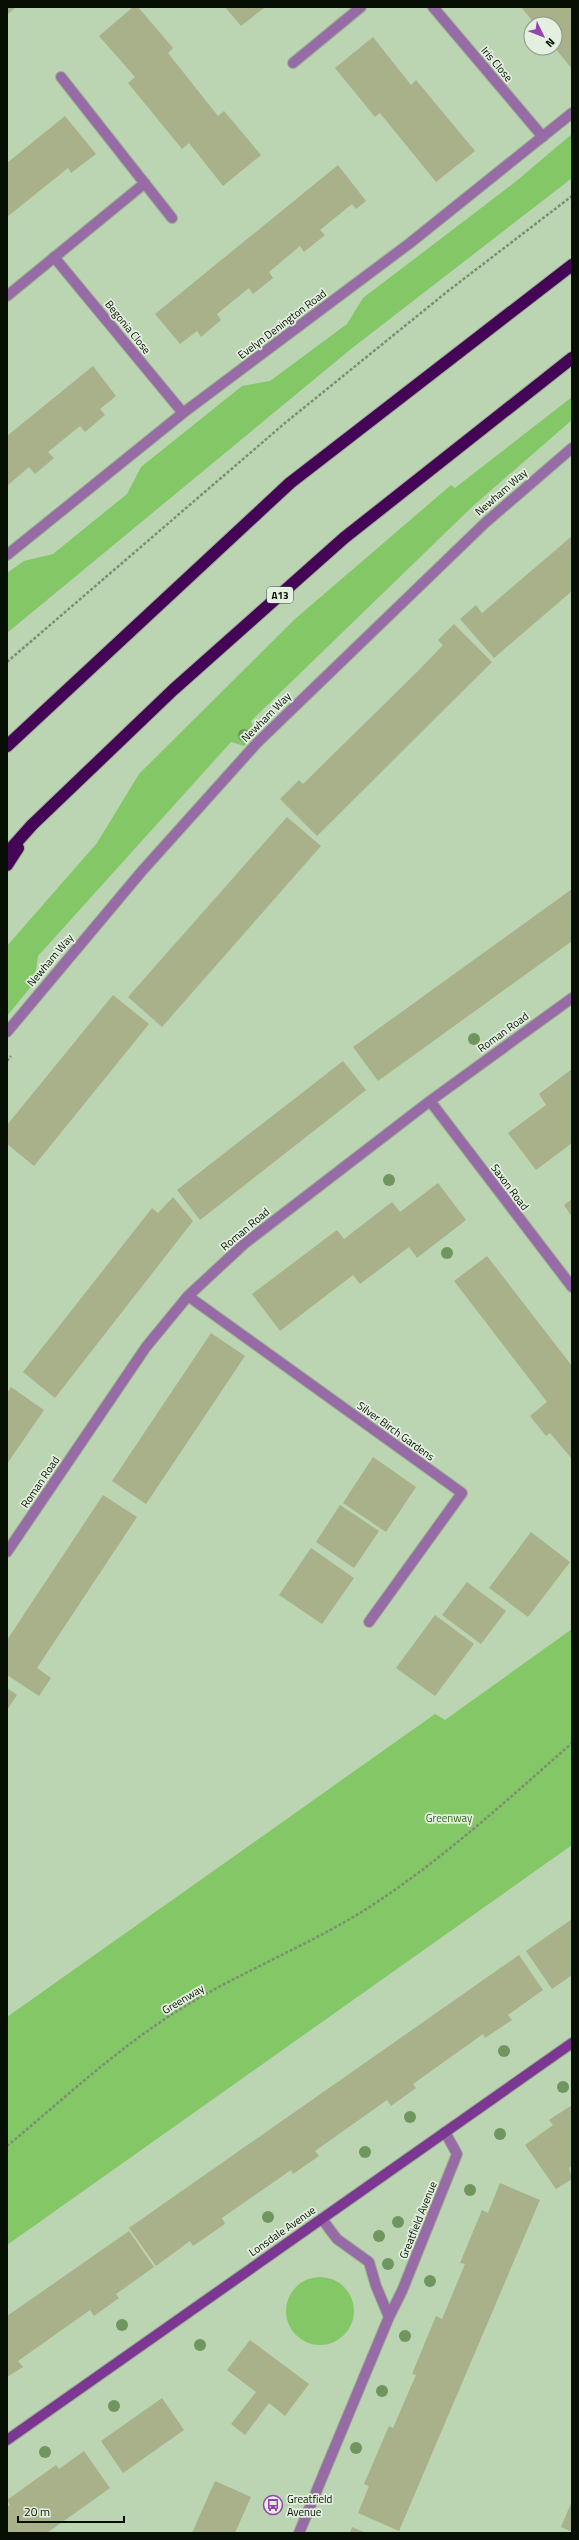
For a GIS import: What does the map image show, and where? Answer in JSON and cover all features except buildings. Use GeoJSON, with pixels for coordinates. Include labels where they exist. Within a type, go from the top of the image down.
{"type":"FeatureCollection","features":[{"type":"Feature","properties":{"kind":"highway"},"geometry":{"type":"LineString","coordinates":[[7,746],[290,483],[572,265]]}},
{"type":"Feature","properties":{"kind":"highway","name":"A13"},"geometry":{"type":"LineString","coordinates":[[7,853],[32,826],[173,690],[344,538],[572,358]]}},
{"type":"Feature","properties":{"kind":"highway","name":"A13"},"geometry":{"type":"LineString","coordinates":[[7,865],[32,826]]}},
{"type":"Feature","properties":{"kind":"street"},"geometry":{"type":"LineString","coordinates":[[293,63],[360,7]]}},
{"type":"Feature","properties":{"kind":"street","name":"Iris Close"},"geometry":{"type":"LineString","coordinates":[[434,7],[543,137]]}},
{"type":"Feature","properties":{"kind":"street"},"geometry":{"type":"LineString","coordinates":[[60,77],[172,218]]}},
{"type":"Feature","properties":{"kind":"street","name":"Evelyn Denington Road"},"geometry":{"type":"LineString","coordinates":[[7,555],[183,413],[410,243],[572,113]]}},
{"type":"Feature","properties":{"kind":"street"},"geometry":{"type":"LineString","coordinates":[[7,296],[145,183]]}},
{"type":"Feature","properties":{"kind":"street","name":"Begonia Close"},"geometry":{"type":"LineString","coordinates":[[54,257],[183,413]]}},
{"type":"Feature","properties":{"kind":"street","name":"Newham Way"},"geometry":{"type":"LineString","coordinates":[[7,1032],[142,871],[258,743],[485,522],[572,448]]}},
{"type":"Feature","properties":{"kind":"street","name":"Roman Road"},"geometry":{"type":"LineString","coordinates":[[7,1552],[146,1348],[188,1296],[244,1244],[430,1101],[572,998]]}},
{"type":"Feature","properties":{"kind":"street","name":"Saxon Road"},"geometry":{"type":"LineString","coordinates":[[430,1101],[572,1287]]}},
{"type":"Feature","properties":{"kind":"street","name":"Silver Birch Gardens"},"geometry":{"type":"LineString","coordinates":[[188,1296],[462,1493],[369,1622]]}},
{"type":"Feature","properties":{"kind":"street","name":"Lonsdale Avenue"},"geometry":{"type":"LineString","coordinates":[[7,2440],[572,2043]]}},
{"type":"Feature","properties":{"kind":"street","name":"Greatfield Avenue"},"geometry":{"type":"LineString","coordinates":[[299,2533],[389,2316],[402,2291],[457,2154],[445,2132]]}},
{"type":"Feature","properties":{"kind":"street"},"geometry":{"type":"LineString","coordinates":[[322,2219],[337,2239],[369,2262],[376,2286],[389,2316]]}},
{"type":"Feature","properties":{"kind":"path"},"geometry":{"type":"LineString","coordinates":[[7,662],[285,423],[448,291],[572,196]]}},
{"type":"Feature","properties":{"kind":"path","name":"Greenway"},"geometry":{"type":"LineString","coordinates":[[7,2146],[106,2064],[165,2019],[367,1908],[434,1862],[480,1825],[572,1743]]}},
{"type":"Feature","properties":{"kind":"green space"},"geometry":{"type":"Polygon","coordinates":[[[572,134],[572,178],[351,349],[7,633],[7,573],[24,561],[53,554],[127,494],[141,467],[242,386],[270,381],[347,324],[363,298],[514,183],[572,134]]]}},
{"type":"Feature","properties":{"kind":"green space"},"geometry":{"type":"Polygon","coordinates":[[[572,397],[572,420],[473,506],[251,721],[256,734],[244,746],[231,742],[38,956],[34,983],[7,1016],[7,946],[97,843],[139,774],[295,619],[451,485],[455,488],[572,397]]]}},
{"type":"Feature","properties":{"kind":"green space","name":"Greenway"},"geometry":{"type":"Polygon","coordinates":[[[572,1629],[572,1845],[7,2245],[7,2017],[435,1714],[445,1720],[572,1629]]]}},
{"type":"Feature","properties":{"kind":"green space"},"geometry":{"type":"Polygon","coordinates":[[[320,2277],[333,2280],[344,2287],[351,2298],[354,2311],[351,2324],[344,2335],[333,2342],[320,2345],[307,2342],[296,2335],[289,2324],[286,2311],[289,2298],[296,2287],[307,2280],[320,2277]]]}},
{"type":"Feature","properties":{"kind":"place","name":"Greatfield Avenue"},"geometry":{"type":"Point","coordinates":[273,2505]}}]}
